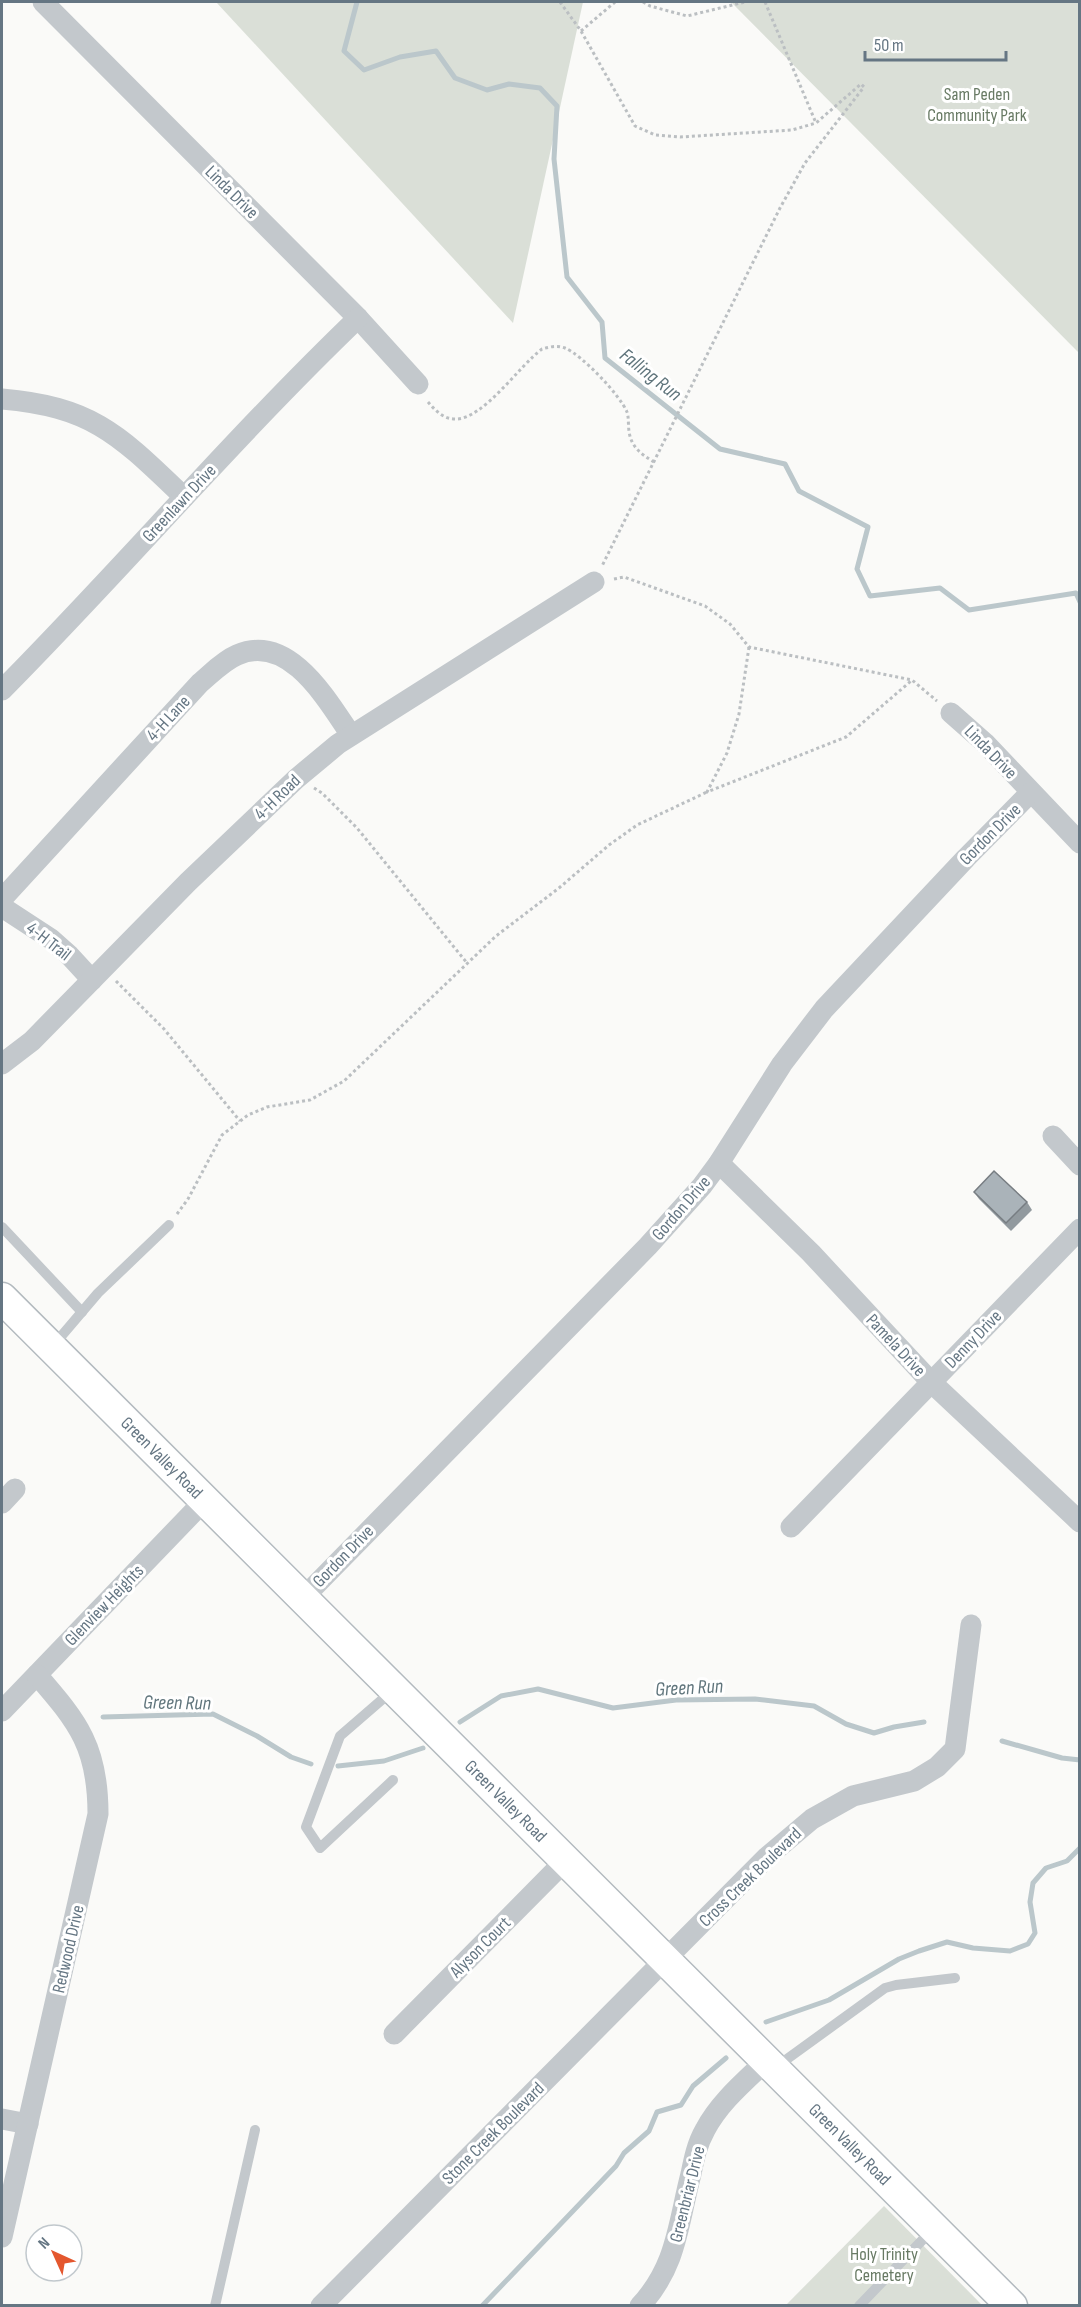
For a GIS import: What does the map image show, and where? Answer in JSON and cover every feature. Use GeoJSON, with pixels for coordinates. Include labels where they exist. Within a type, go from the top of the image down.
{"type":"FeatureCollection","features":[{"type":"Feature","properties":{"kind":"street","name":"Linda Drive"},"geometry":{"type":"LineString","coordinates":[[43,2],[358,318],[418,384]]}},
{"type":"Feature","properties":{"kind":"street","name":"Greenlawn Drive"},"geometry":{"type":"LineString","coordinates":[[2,690],[240,436],[358,318]]}},
{"type":"Feature","properties":{"kind":"street"},"geometry":{"type":"LineString","coordinates":[[2,399],[61,408],[93,421],[136,452],[184,497]]}},
{"type":"Feature","properties":{"kind":"street","name":"4-H Road"},"geometry":{"type":"LineString","coordinates":[[2,1064],[32,1041],[188,882],[296,778],[351,735],[594,582]]}},
{"type":"Feature","properties":{"kind":"street","name":"4-H Lane"},"geometry":{"type":"LineString","coordinates":[[2,899],[200,683],[236,655],[248,651],[261,651],[288,659],[313,680],[351,735]]}},
{"type":"Feature","properties":{"kind":"street","name":"Linda Drive"},"geometry":{"type":"LineString","coordinates":[[951,713],[984,743],[1080,843]]}},
{"type":"Feature","properties":{"kind":"street","name":"Gordon Drive"},"geometry":{"type":"LineString","coordinates":[[303,1598],[648,1246],[702,1186],[782,1064],[824,1009],[1030,793]]}},
{"type":"Feature","properties":{"kind":"street","name":"4-H Trail"},"geometry":{"type":"LineString","coordinates":[[2,907],[51,939],[92,980]]}},
{"type":"Feature","properties":{"kind":"street"},"geometry":{"type":"LineString","coordinates":[[1053,1136],[1080,1165]]}},
{"type":"Feature","properties":{"kind":"street","name":"Pamela Drive"},"geometry":{"type":"LineString","coordinates":[[719,1163],[811,1252],[931,1382],[1080,1522]]}},
{"type":"Feature","properties":{"kind":"street","name":"Denny Drive"},"geometry":{"type":"LineString","coordinates":[[791,1527],[1080,1229]]}},
{"type":"Feature","properties":{"kind":"street","name":"Green Valley Road"},"geometry":{"type":"LineString","coordinates":[[2,1298],[1012,2306]]}},
{"type":"Feature","properties":{"kind":"street","name":"Glenview Heights"},"geometry":{"type":"LineString","coordinates":[[2,1711],[205,1500]]}},
{"type":"Feature","properties":{"kind":"street","name":"Cross Creek Boulevard"},"geometry":{"type":"LineString","coordinates":[[664,1960],[767,1857],[812,1819],[853,1796],[914,1781],[937,1767],[955,1749],[971,1625]]}},
{"type":"Feature","properties":{"kind":"street","name":"Redwood Drive"},"geometry":{"type":"LineString","coordinates":[[2,2237],[98,1814],[96,1773],[85,1738],[69,1712],[37,1675]]}},
{"type":"Feature","properties":{"kind":"street","name":"Alyson Court"},"geometry":{"type":"LineString","coordinates":[[394,2034],[566,1860]]}},
{"type":"Feature","properties":{"kind":"street","name":"Stone Creek Boulevard"},"geometry":{"type":"LineString","coordinates":[[321,2306],[664,1960]]}},
{"type":"Feature","properties":{"kind":"street","name":"Greenbriar Drive"},"geometry":{"type":"LineString","coordinates":[[640,2306],[658,2284],[669,2263],[696,2151],[704,2131],[728,2100],[770,2065]]}},
{"type":"Feature","properties":{"kind":"street"},"geometry":{"type":"LineString","coordinates":[[2,2119],[28,2124]]}},
{"type":"Feature","properties":{"kind":"lane"},"geometry":{"type":"LineString","coordinates":[[52,1348],[98,1293],[169,1225]]}},
{"type":"Feature","properties":{"kind":"lane"},"geometry":{"type":"LineString","coordinates":[[2,1227],[82,1312]]}},
{"type":"Feature","properties":{"kind":"lane"},"geometry":{"type":"LineString","coordinates":[[393,1780],[320,1848],[306,1827],[340,1736],[394,1689]]}},
{"type":"Feature","properties":{"kind":"lane"},"geometry":{"type":"LineString","coordinates":[[770,2065],[885,1988],[896,1984],[955,1978]]}},
{"type":"Feature","properties":{"kind":"lane"},"geometry":{"type":"LineString","coordinates":[[215,2306],[255,2130]]}},
{"type":"Feature","properties":{"kind":"lane"},"geometry":{"type":"LineString","coordinates":[[860,2306],[933,2228]]}},
{"type":"Feature","properties":{"kind":"path"},"geometry":{"type":"LineString","coordinates":[[560,2],[581,31],[635,126],[655,135],[680,137],[792,130],[816,123],[861,84],[864,87],[805,163],[780,208],[594,582]]}},
{"type":"Feature","properties":{"kind":"path"},"geometry":{"type":"LineString","coordinates":[[581,31],[615,2]]}},
{"type":"Feature","properties":{"kind":"path"},"geometry":{"type":"LineString","coordinates":[[643,2],[687,16],[745,2]]}},
{"type":"Feature","properties":{"kind":"path"},"geometry":{"type":"LineString","coordinates":[[765,2],[816,123]]}},
{"type":"Feature","properties":{"kind":"path"},"geometry":{"type":"LineString","coordinates":[[418,384],[435,410],[452,419],[462,418],[472,415],[542,349],[553,346],[564,348],[592,370],[620,400],[627,413],[631,442],[640,454],[654,462]]}},
{"type":"Feature","properties":{"kind":"path"},"geometry":{"type":"LineString","coordinates":[[594,582],[624,578],[705,606],[730,624],[749,647],[912,680],[951,713]]}},
{"type":"Feature","properties":{"kind":"path"},"geometry":{"type":"LineString","coordinates":[[707,792],[727,753],[739,714],[749,647]]}},
{"type":"Feature","properties":{"kind":"path"},"geometry":{"type":"LineString","coordinates":[[169,1225],[188,1199],[222,1135],[248,1115],[267,1107],[310,1100],[344,1081],[496,936],[559,888],[609,845],[637,825],[707,792],[846,738],[912,680]]}},
{"type":"Feature","properties":{"kind":"path"},"geometry":{"type":"LineString","coordinates":[[296,778],[322,793],[357,828],[467,963]]}},
{"type":"Feature","properties":{"kind":"path"},"geometry":{"type":"LineString","coordinates":[[92,980],[114,979],[164,1029],[240,1121]]}},
{"type":"Feature","properties":{"kind":"green space"},"geometry":{"type":"Polygon","coordinates":[[[216,2],[583,2],[513,323],[216,2]]]}},
{"type":"Feature","properties":{"kind":"green space","name":"Sam Peden Community Park"},"geometry":{"type":"Polygon","coordinates":[[[731,2],[1079,2],[1079,353],[731,2]]]}},
{"type":"Feature","properties":{"kind":"green space","name":"Holy Trinity Cemetery"},"geometry":{"type":"Polygon","coordinates":[[[884,2206],[982,2305],[785,2306],[884,2206]]]}},
{"type":"Feature","properties":{"kind":"building"},"geometry":{"type":"Polygon","coordinates":[[[994,1171],[1027,1202],[1006,1223],[974,1192],[994,1171]]]}},
{"type":"Feature","properties":{"kind":"waterway","name":"Falling Run"},"geometry":{"type":"LineString","coordinates":[[357,2],[344,51],[364,70],[400,57],[436,51],[455,78],[487,90],[509,84],[540,88],[557,106],[554,159],[567,277],[602,322],[605,358],[720,449],[785,464],[799,491],[868,527],[857,569],[870,596],[940,588],[969,610],[1076,593],[1080,602]]}},
{"type":"Feature","properties":{"kind":"waterway","name":"Green Run"},"geometry":{"type":"LineString","coordinates":[[460,1722],[501,1696],[538,1689],[613,1708],[676,1700],[755,1699],[814,1706],[846,1724],[874,1733],[924,1722]]}},
{"type":"Feature","properties":{"kind":"waterway","name":"Green Run"},"geometry":{"type":"LineString","coordinates":[[103,1717],[213,1714],[257,1736],[291,1757],[311,1764]]}},
{"type":"Feature","properties":{"kind":"waterway","name":"Green Run"},"geometry":{"type":"LineString","coordinates":[[1002,1741],[1062,1758],[1080,1760]]}},
{"type":"Feature","properties":{"kind":"waterway","name":"Green Run"},"geometry":{"type":"LineString","coordinates":[[338,1766],[384,1761],[423,1748]]}},
{"type":"Feature","properties":{"kind":"waterway"},"geometry":{"type":"LineString","coordinates":[[766,2022],[829,2000],[899,1959],[947,1942],[973,1948],[1010,1951],[1028,1944],[1035,1933],[1030,1902],[1033,1883],[1046,1868],[1067,1861],[1080,1848]]}},
{"type":"Feature","properties":{"kind":"waterway"},"geometry":{"type":"LineString","coordinates":[[482,2306],[616,2166],[624,2153],[649,2131],[657,2112],[681,2105],[693,2086],[726,2058]]}}]}
